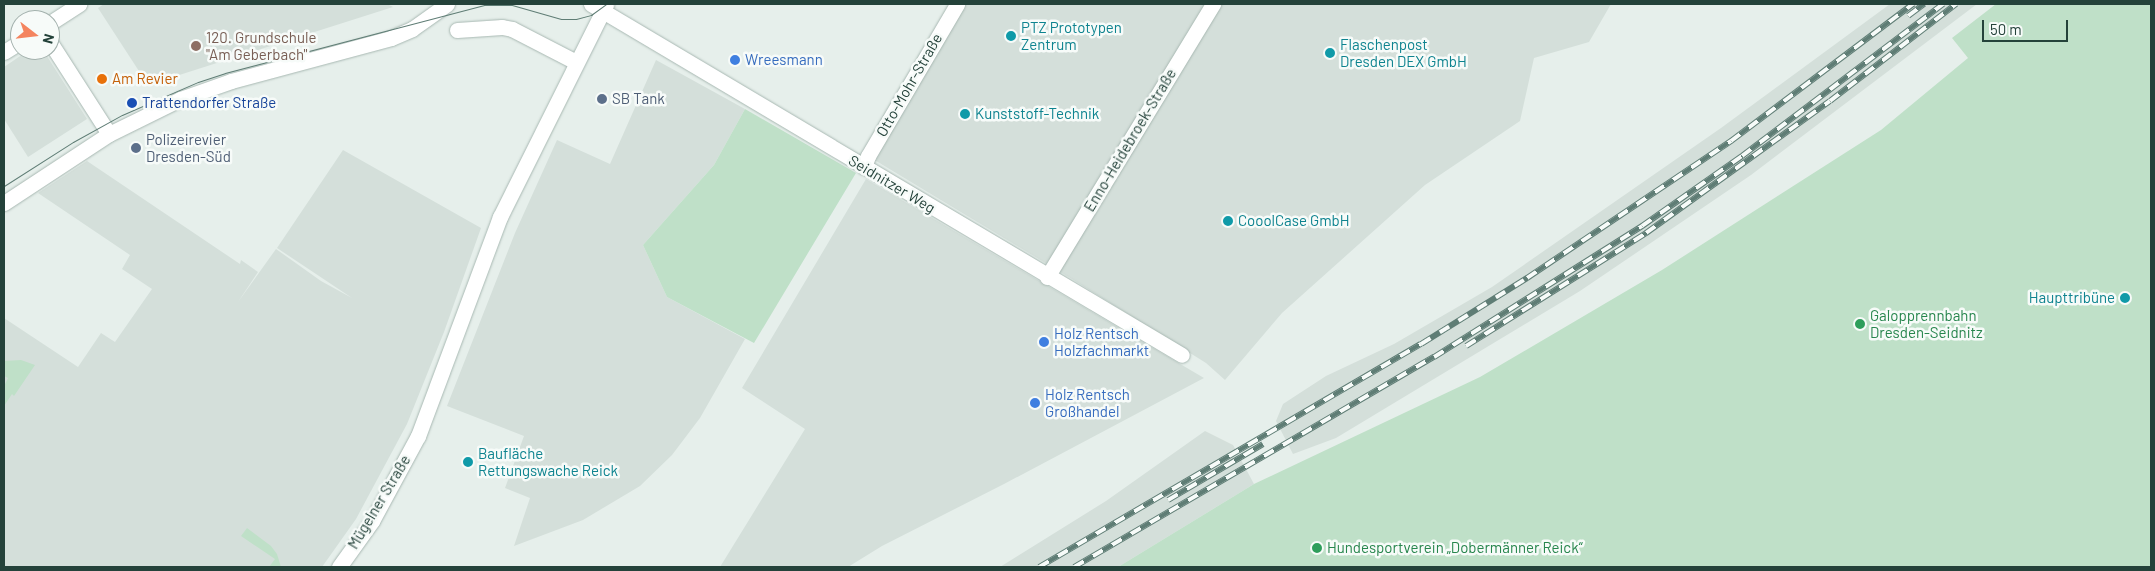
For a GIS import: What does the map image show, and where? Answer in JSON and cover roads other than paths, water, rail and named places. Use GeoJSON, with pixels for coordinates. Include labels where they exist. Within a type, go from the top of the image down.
{"type":"FeatureCollection","features":[{"type":"Feature","properties":{"kind":"street"},"geometry":{"type":"LineString","coordinates":[[60,16],[79,4]]}},
{"type":"Feature","properties":{"kind":"street"},"geometry":{"type":"LineString","coordinates":[[402,33],[433,4]]}},
{"type":"Feature","properties":{"kind":"street"},"geometry":{"type":"LineString","coordinates":[[4,202],[109,134],[180,99],[231,81],[402,33],[420,24],[447,4]]}},
{"type":"Feature","properties":{"kind":"street","name":"Otto-Mohr-Straße"},"geometry":{"type":"LineString","coordinates":[[864,167],[868,156],[957,4]]}},
{"type":"Feature","properties":{"kind":"street","name":"Enno-Heidebroek-Straße"},"geometry":{"type":"LineString","coordinates":[[1047,276],[1213,4]]}},
{"type":"Feature","properties":{"kind":"street","name":"Seidnitzer Weg"},"geometry":{"type":"LineString","coordinates":[[600,6],[864,167],[1182,355]]}},
{"type":"Feature","properties":{"kind":"street","name":"Mügelner Straße"},"geometry":{"type":"LineString","coordinates":[[339,567],[377,512],[418,436],[500,218],[576,62],[600,6]]}},
{"type":"Feature","properties":{"kind":"street"},"geometry":{"type":"LineString","coordinates":[[457,30],[502,27],[512,29],[576,62]]}},
{"type":"Feature","properties":{"kind":"street"},"geometry":{"type":"LineString","coordinates":[[60,58],[109,134]]}},
{"type":"Feature","properties":{"kind":"tram line"},"geometry":{"type":"LineString","coordinates":[[4,186],[73,142],[122,115],[198,82],[225,73],[484,5],[512,5],[561,19],[576,19],[591,15],[606,4]]}},
{"type":"Feature","properties":{"kind":"railway"},"geometry":{"type":"LineString","coordinates":[[1039,567],[1421,344],[1527,278],[1731,141],[1913,4]]}},
{"type":"Feature","properties":{"kind":"railway"},"geometry":{"type":"LineString","coordinates":[[1908,16],[1924,4]]}},
{"type":"Feature","properties":{"kind":"railway"},"geometry":{"type":"LineString","coordinates":[[1074,567],[1434,357],[1642,226],[1742,156],[1943,4]]}},
{"type":"Feature","properties":{"kind":"railway"},"geometry":{"type":"LineString","coordinates":[[1466,346],[1646,233],[1830,101],[1956,4]]}},
{"type":"Feature","properties":{"kind":"railway"},"geometry":{"type":"LineString","coordinates":[[1168,500],[1263,444]]}},
{"type":"Feature","properties":{"kind":"place","name":"PTZ Prototypen Zentrum"},"geometry":{"type":"Point","coordinates":[1011,36]}},
{"type":"Feature","properties":{"kind":"place","name":"120. Grundschule \"Am Geberbach\""},"geometry":{"type":"Point","coordinates":[196,46]}},
{"type":"Feature","properties":{"kind":"place","name":"Flaschenpost Dresden DEX GmbH"},"geometry":{"type":"Point","coordinates":[1330,53]}},
{"type":"Feature","properties":{"kind":"place","name":"Wreesmann"},"geometry":{"type":"Point","coordinates":[735,60]}},
{"type":"Feature","properties":{"kind":"place","name":"Am Revier"},"geometry":{"type":"Point","coordinates":[102,79]}},
{"type":"Feature","properties":{"kind":"place","name":"SB Tank"},"geometry":{"type":"Point","coordinates":[602,99]}},
{"type":"Feature","properties":{"kind":"place","name":"Trattendorfer Straße"},"geometry":{"type":"Point","coordinates":[132,103]}},
{"type":"Feature","properties":{"kind":"place","name":"Kunststoff-Technik"},"geometry":{"type":"Point","coordinates":[965,114]}},
{"type":"Feature","properties":{"kind":"place","name":"Polizeirevier Dresden-Süd"},"geometry":{"type":"Point","coordinates":[136,148]}},
{"type":"Feature","properties":{"kind":"place","name":"CooolCase GmbH"},"geometry":{"type":"Point","coordinates":[1228,221]}},
{"type":"Feature","properties":{"kind":"place","name":"Haupttribüne"},"geometry":{"type":"Point","coordinates":[2125,298]}},
{"type":"Feature","properties":{"kind":"place","name":"Galopprennbahn Dresden-Seidnitz"},"geometry":{"type":"Point","coordinates":[1860,324]}},
{"type":"Feature","properties":{"kind":"place","name":"Holz Rentsch Holzfachmarkt"},"geometry":{"type":"Point","coordinates":[1044,342]}},
{"type":"Feature","properties":{"kind":"place","name":"Holz Rentsch Großhandel"},"geometry":{"type":"Point","coordinates":[1035,403]}},
{"type":"Feature","properties":{"kind":"place","name":"Baufläche Rettungswache Reick"},"geometry":{"type":"Point","coordinates":[468,462]}},
{"type":"Feature","properties":{"kind":"place","name":"Hundesportverein „Dobermänner Reick“"},"geometry":{"type":"Point","coordinates":[1317,548]}}]}
